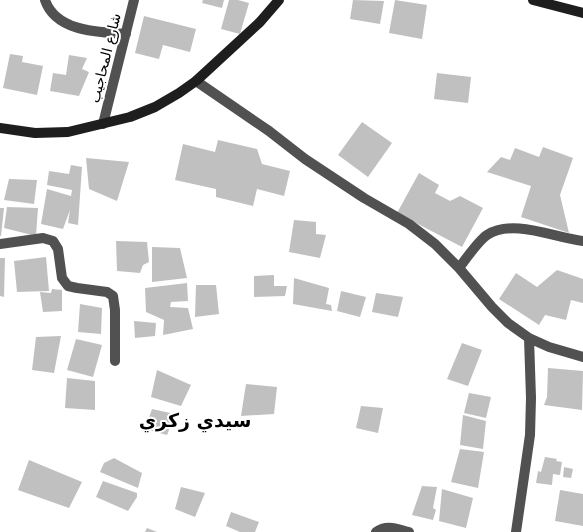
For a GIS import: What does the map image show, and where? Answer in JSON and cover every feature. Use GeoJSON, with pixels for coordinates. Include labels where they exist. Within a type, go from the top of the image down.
{"type":"FeatureCollection","features":[{"type":"Feature","properties":{"kind":"street"},"geometry":{"type":"LineString","coordinates":[[45,0],[47,6],[59,20],[77,28],[126,34]]}},
{"type":"Feature","properties":{"kind":"street","name":"شارع المحاجيب"},"geometry":{"type":"LineString","coordinates":[[103,124],[134,0]]}},
{"type":"Feature","properties":{"kind":"street"},"geometry":{"type":"LineString","coordinates":[[0,128],[35,133],[68,132],[130,117],[155,106],[196,81],[254,27],[279,0]]}},
{"type":"Feature","properties":{"kind":"street"},"geometry":{"type":"LineString","coordinates":[[533,0],[583,13]]}},
{"type":"Feature","properties":{"kind":"street"},"geometry":{"type":"LineString","coordinates":[[196,81],[305,159],[364,198],[409,224],[435,244],[459,268],[492,307],[508,323],[529,338],[549,347],[583,357]]}},
{"type":"Feature","properties":{"kind":"street"},"geometry":{"type":"LineString","coordinates":[[459,268],[486,236],[498,230],[513,228],[583,241]]}},
{"type":"Feature","properties":{"kind":"street"},"geometry":{"type":"LineString","coordinates":[[0,244],[43,238],[53,241],[58,249],[62,278],[68,286],[107,292],[113,296],[115,310],[115,361]]}},
{"type":"Feature","properties":{"kind":"street"},"geometry":{"type":"LineString","coordinates":[[516,532],[530,434],[529,338]]}},
{"type":"Feature","properties":{"kind":"street"},"geometry":{"type":"LineString","coordinates":[[376,532],[389,527],[409,532]]}},
{"type":"Feature","properties":{"kind":"building"},"geometry":{"type":"Polygon","coordinates":[[[203,0],[224,0],[222,8],[202,3],[203,0]]]}},
{"type":"Feature","properties":{"kind":"building"},"geometry":{"type":"Polygon","coordinates":[[[229,0],[249,3],[240,34],[221,29],[229,0]]]}},
{"type":"Feature","properties":{"kind":"building"},"geometry":{"type":"Polygon","coordinates":[[[353,0],[384,1],[380,24],[350,19],[353,0]]]}},
{"type":"Feature","properties":{"kind":"building"},"geometry":{"type":"Polygon","coordinates":[[[395,0],[427,5],[422,39],[389,33],[395,0]]]}},
{"type":"Feature","properties":{"kind":"building"},"geometry":{"type":"Polygon","coordinates":[[[144,16],[196,29],[190,52],[163,45],[159,59],[135,53],[144,16]]]}},
{"type":"Feature","properties":{"kind":"building"},"geometry":{"type":"Polygon","coordinates":[[[10,54],[23,56],[22,62],[43,66],[37,95],[3,88],[10,54]]]}},
{"type":"Feature","properties":{"kind":"building"},"geometry":{"type":"Polygon","coordinates":[[[69,55],[87,58],[82,69],[89,72],[79,96],[50,91],[53,73],[66,75],[69,55]]]}},
{"type":"Feature","properties":{"kind":"building"},"geometry":{"type":"Polygon","coordinates":[[[437,73],[471,77],[468,103],[434,99],[437,73]]]}},
{"type":"Feature","properties":{"kind":"building"},"geometry":{"type":"Polygon","coordinates":[[[362,122],[392,143],[368,177],[338,155],[362,122]]]}},
{"type":"Feature","properties":{"kind":"building"},"geometry":{"type":"Polygon","coordinates":[[[218,140],[257,149],[262,164],[290,171],[284,196],[257,189],[253,206],[216,197],[216,189],[175,180],[183,144],[215,152],[218,140]]]}},
{"type":"Feature","properties":{"kind":"building"},"geometry":{"type":"Polygon","coordinates":[[[543,147],[573,158],[560,195],[569,233],[521,217],[531,186],[487,172],[501,157],[510,160],[515,148],[539,157],[543,147]]]}},
{"type":"Feature","properties":{"kind":"building"},"geometry":{"type":"Polygon","coordinates":[[[86,158],[129,162],[117,201],[89,189],[86,158]]]}},
{"type":"Feature","properties":{"kind":"building"},"geometry":{"type":"Polygon","coordinates":[[[71,165],[82,167],[78,225],[68,223],[70,210],[63,229],[41,224],[47,189],[71,196],[72,190],[47,185],[49,171],[69,174],[71,165]]]}},
{"type":"Feature","properties":{"kind":"building"},"geometry":{"type":"Polygon","coordinates":[[[419,173],[439,185],[435,193],[450,201],[460,196],[483,208],[462,247],[397,213],[419,173]]]}},
{"type":"Feature","properties":{"kind":"building"},"geometry":{"type":"Polygon","coordinates":[[[9,179],[37,180],[34,204],[4,200],[9,179]]]}},
{"type":"Feature","properties":{"kind":"building"},"geometry":{"type":"Polygon","coordinates":[[[7,207],[38,208],[36,236],[4,228],[7,207]]]}},
{"type":"Feature","properties":{"kind":"building"},"geometry":{"type":"Polygon","coordinates":[[[0,208],[4,208],[1,236],[0,236],[0,208]]]}},
{"type":"Feature","properties":{"kind":"building"},"geometry":{"type":"Polygon","coordinates":[[[294,220],[316,222],[316,234],[326,235],[320,258],[289,252],[294,220]]]}},
{"type":"Feature","properties":{"kind":"building"},"geometry":{"type":"Polygon","coordinates":[[[116,241],[147,242],[149,262],[143,265],[140,273],[117,271],[116,241]]]}},
{"type":"Feature","properties":{"kind":"building"},"geometry":{"type":"Polygon","coordinates":[[[152,247],[180,248],[187,278],[152,282],[152,247]]]}},
{"type":"Feature","properties":{"kind":"building"},"geometry":{"type":"Polygon","coordinates":[[[46,257],[49,291],[17,292],[14,261],[46,257]]]}},
{"type":"Feature","properties":{"kind":"building"},"geometry":{"type":"Polygon","coordinates":[[[0,258],[5,258],[4,297],[0,296],[0,258]]]}},
{"type":"Feature","properties":{"kind":"building"},"geometry":{"type":"Polygon","coordinates":[[[557,270],[583,279],[583,303],[571,300],[566,320],[545,315],[539,325],[499,299],[516,273],[537,287],[557,270]]]}},
{"type":"Feature","properties":{"kind":"building"},"geometry":{"type":"Polygon","coordinates":[[[274,275],[274,286],[287,286],[285,296],[254,297],[254,276],[274,275]]]}},
{"type":"Feature","properties":{"kind":"building"},"geometry":{"type":"Polygon","coordinates":[[[294,278],[329,288],[326,304],[331,305],[332,311],[293,304],[294,278]]]}},
{"type":"Feature","properties":{"kind":"building"},"geometry":{"type":"Polygon","coordinates":[[[187,283],[188,301],[171,302],[170,307],[188,308],[193,329],[163,335],[164,320],[146,312],[145,288],[187,283]]]}},
{"type":"Feature","properties":{"kind":"building"},"geometry":{"type":"Polygon","coordinates":[[[196,285],[216,285],[219,314],[195,317],[196,285]]]}},
{"type":"Feature","properties":{"kind":"building"},"geometry":{"type":"Polygon","coordinates":[[[52,289],[62,290],[62,311],[43,312],[40,292],[51,293],[52,289]]]}},
{"type":"Feature","properties":{"kind":"building"},"geometry":{"type":"Polygon","coordinates":[[[341,291],[366,297],[360,317],[337,311],[341,291]]]}},
{"type":"Feature","properties":{"kind":"building"},"geometry":{"type":"Polygon","coordinates":[[[376,293],[403,297],[398,317],[372,312],[376,293]]]}},
{"type":"Feature","properties":{"kind":"building"},"geometry":{"type":"Polygon","coordinates":[[[80,304],[102,308],[101,334],[78,332],[80,304]]]}},
{"type":"Feature","properties":{"kind":"building"},"geometry":{"type":"Polygon","coordinates":[[[134,321],[156,323],[155,336],[135,338],[134,321]]]}},
{"type":"Feature","properties":{"kind":"building"},"geometry":{"type":"Polygon","coordinates":[[[61,336],[54,373],[32,370],[36,337],[61,336]]]}},
{"type":"Feature","properties":{"kind":"building"},"geometry":{"type":"Polygon","coordinates":[[[76,339],[102,345],[93,377],[67,370],[76,339]]]}},
{"type":"Feature","properties":{"kind":"building"},"geometry":{"type":"Polygon","coordinates":[[[462,343],[482,350],[468,386],[447,379],[462,343]]]}},
{"type":"Feature","properties":{"kind":"building"},"geometry":{"type":"Polygon","coordinates":[[[548,368],[583,371],[582,410],[544,405],[547,397],[548,368]]]}},
{"type":"Feature","properties":{"kind":"building"},"geometry":{"type":"Polygon","coordinates":[[[157,370],[191,385],[181,406],[151,397],[157,370]]]}},
{"type":"Feature","properties":{"kind":"building"},"geometry":{"type":"Polygon","coordinates":[[[67,378],[95,381],[95,410],[65,408],[67,378]]]}},
{"type":"Feature","properties":{"kind":"building"},"geometry":{"type":"Polygon","coordinates":[[[246,384],[277,387],[274,414],[241,416],[246,384]]]}},
{"type":"Feature","properties":{"kind":"building"},"geometry":{"type":"Polygon","coordinates":[[[469,393],[491,397],[486,418],[464,413],[469,393]]]}},
{"type":"Feature","properties":{"kind":"building"},"geometry":{"type":"Polygon","coordinates":[[[361,406],[383,408],[378,433],[356,428],[361,406]]]}},
{"type":"Feature","properties":{"kind":"building"},"geometry":{"type":"Polygon","coordinates":[[[152,409],[175,414],[167,435],[145,429],[152,409]]]}},
{"type":"Feature","properties":{"kind":"building"},"geometry":{"type":"Polygon","coordinates":[[[463,415],[486,421],[483,449],[460,445],[463,415]]]}},
{"type":"Feature","properties":{"kind":"building"},"geometry":{"type":"Polygon","coordinates":[[[460,449],[484,452],[478,488],[451,482],[460,449]]]}},
{"type":"Feature","properties":{"kind":"building"},"geometry":{"type":"Polygon","coordinates":[[[545,457],[562,462],[560,475],[553,474],[552,485],[536,483],[538,471],[541,472],[545,457]]]}},
{"type":"Feature","properties":{"kind":"building"},"geometry":{"type":"Polygon","coordinates":[[[114,458],[142,473],[138,488],[100,472],[104,463],[114,458]]]}},
{"type":"Feature","properties":{"kind":"building"},"geometry":{"type":"Polygon","coordinates":[[[29,460],[82,482],[69,508],[18,490],[29,460]]]}},
{"type":"Feature","properties":{"kind":"building"},"geometry":{"type":"Polygon","coordinates":[[[564,467],[573,469],[571,478],[563,477],[564,467]]]}},
{"type":"Feature","properties":{"kind":"building"},"geometry":{"type":"Polygon","coordinates":[[[103,481],[137,493],[137,497],[128,511],[96,497],[103,481]]]}},
{"type":"Feature","properties":{"kind":"building"},"geometry":{"type":"Polygon","coordinates":[[[422,486],[437,487],[433,508],[436,510],[433,520],[412,515],[422,486]]]}},
{"type":"Feature","properties":{"kind":"building"},"geometry":{"type":"Polygon","coordinates":[[[181,487],[205,493],[195,517],[175,509],[181,487]]]}},
{"type":"Feature","properties":{"kind":"building"},"geometry":{"type":"Polygon","coordinates":[[[442,489],[473,498],[466,528],[439,521],[442,489]]]}},
{"type":"Feature","properties":{"kind":"building"},"geometry":{"type":"Polygon","coordinates":[[[560,490],[583,494],[583,526],[555,521],[560,490]]]}},
{"type":"Feature","properties":{"kind":"building"},"geometry":{"type":"Polygon","coordinates":[[[231,512],[259,522],[255,532],[240,532],[226,526],[231,512]]]}},
{"type":"Feature","properties":{"kind":"building"},"geometry":{"type":"Polygon","coordinates":[[[147,528],[157,532],[145,532],[147,528]]]}},
{"type":"Feature","properties":{"kind":"district","name":"سيدي زكري"},"geometry":{"type":"Point","coordinates":[195,420]}}]}
